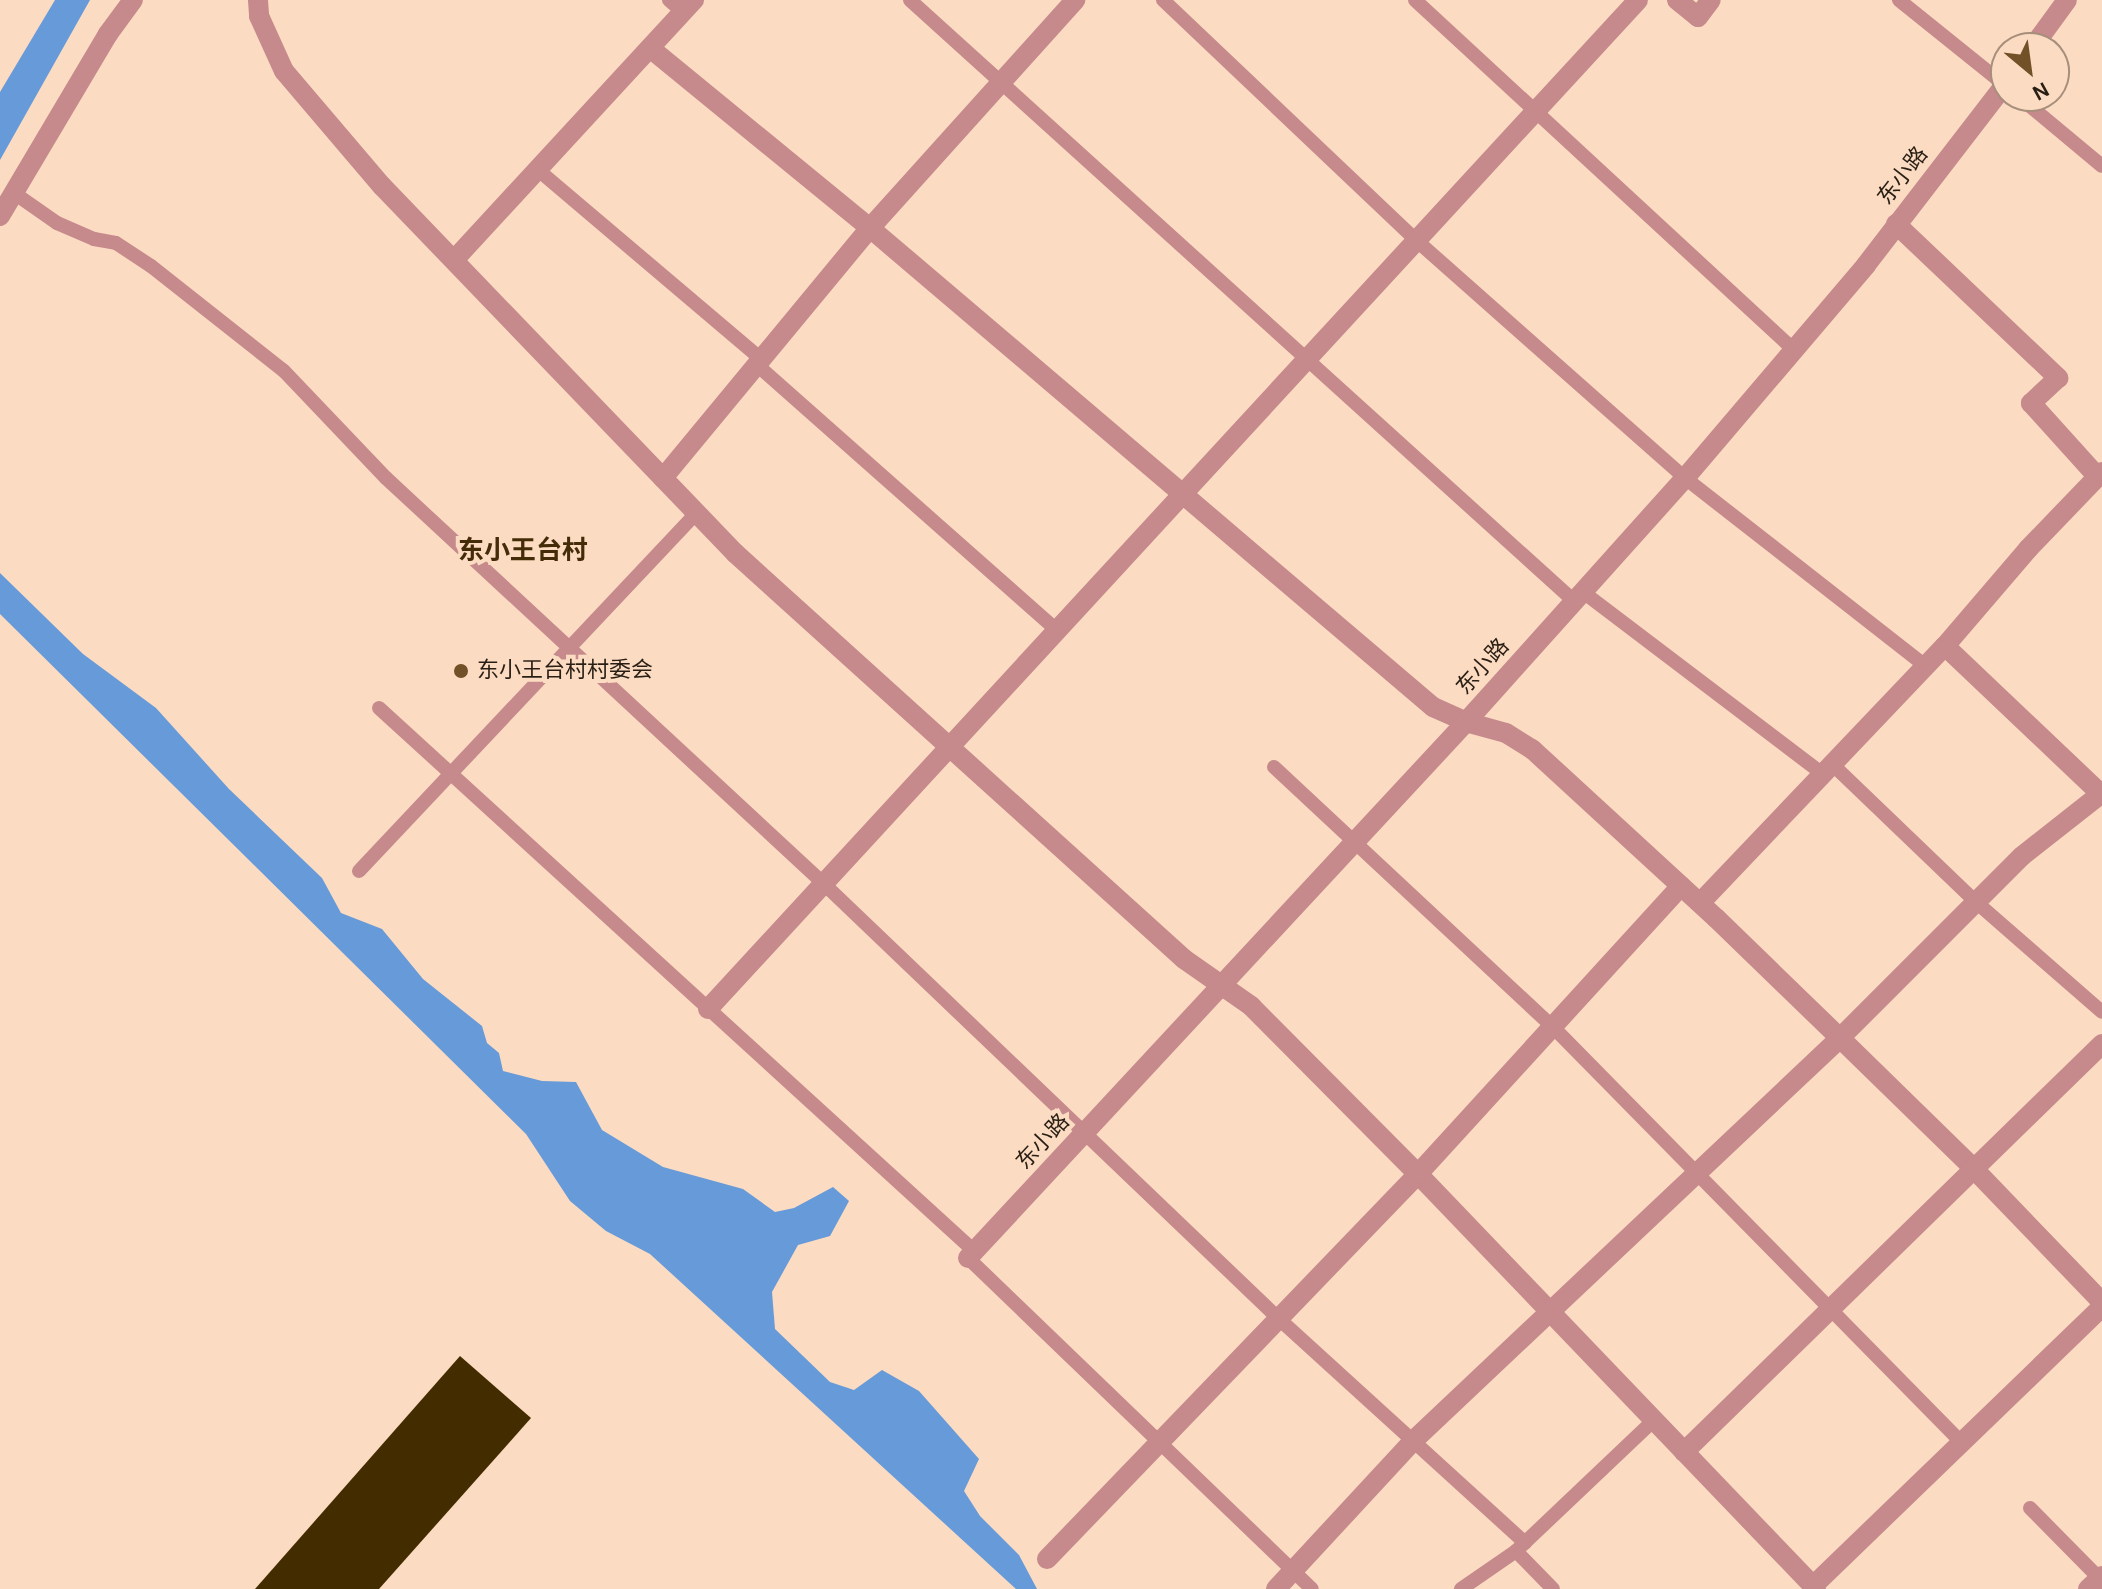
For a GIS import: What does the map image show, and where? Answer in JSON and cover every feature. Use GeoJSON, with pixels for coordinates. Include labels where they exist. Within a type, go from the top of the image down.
{"type":"FeatureCollection","features":[{"type":"Feature","properties":{"kind":"street"},"geometry":{"type":"LineString","coordinates":[[0,216],[108,34],[133,0]]}},
{"type":"Feature","properties":{"kind":"street"},"geometry":{"type":"LineString","coordinates":[[258,0],[259,16],[284,71],[382,186],[735,553],[1184,959],[1219,987],[1251,1006],[1418,1174],[1814,1588],[2102,1305],[1973,1168],[1840,1038],[1700,903],[1532,749],[1506,733],[1466,722],[1433,707],[870,228],[650,48]]}},
{"type":"Feature","properties":{"kind":"street"},"geometry":{"type":"LineString","coordinates":[[663,478],[870,228],[1075,0]]}},
{"type":"Feature","properties":{"kind":"street"},"geometry":{"type":"LineString","coordinates":[[708,1009],[1638,0]]}},
{"type":"Feature","properties":{"kind":"street"},"geometry":{"type":"LineString","coordinates":[[1677,0],[1698,17],[1711,0]]}},
{"type":"Feature","properties":{"kind":"street"},"geometry":{"type":"LineString","coordinates":[[2044,32],[2067,0]]}},
{"type":"Feature","properties":{"kind":"street"},"geometry":{"type":"LineString","coordinates":[[454,260],[650,48],[682,4]]}},
{"type":"Feature","properties":{"kind":"street","name":"东小路"},"geometry":{"type":"LineString","coordinates":[[971,1254],[1466,722],[1685,478],[1990,110]]}},
{"type":"Feature","properties":{"kind":"street"},"geometry":{"type":"LineString","coordinates":[[1700,903],[1945,646],[2028,549],[2100,474],[2031,403],[2058,378],[1896,224]]}},
{"type":"Feature","properties":{"kind":"street"},"geometry":{"type":"LineString","coordinates":[[1276,1589],[1413,1441],[1840,1038],[2022,856],[2102,793],[1945,646]]}},
{"type":"Feature","properties":{"kind":"street"},"geometry":{"type":"LineString","coordinates":[[1047,1559],[1418,1174],[1681,886]]}},
{"type":"Feature","properties":{"kind":"street"},"geometry":{"type":"LineString","coordinates":[[1684,1452],[2102,1044]]}},
{"type":"Feature","properties":{"kind":"lane"},"geometry":{"type":"LineString","coordinates":[[910,0],[999,83],[1578,596],[1827,769],[2102,1012]]}},
{"type":"Feature","properties":{"kind":"lane"},"geometry":{"type":"LineString","coordinates":[[1163,0],[1416,240],[1685,478],[1926,666]]}},
{"type":"Feature","properties":{"kind":"lane"},"geometry":{"type":"LineString","coordinates":[[1415,0],[1793,349]]}},
{"type":"Feature","properties":{"kind":"lane"},"geometry":{"type":"LineString","coordinates":[[1899,0],[1990,72]]}},
{"type":"Feature","properties":{"kind":"lane"},"geometry":{"type":"LineString","coordinates":[[2038,112],[2102,166]]}},
{"type":"Feature","properties":{"kind":"lane"},"geometry":{"type":"LineString","coordinates":[[537,169],[759,362],[1057,630]]}},
{"type":"Feature","properties":{"kind":"lane"},"geometry":{"type":"LineString","coordinates":[[14,193],[57,223],[94,239],[116,243],[151,266],[284,371],[386,478],[823,883],[1278,1318],[1413,1441],[1520,1547],[1553,1589]]}},
{"type":"Feature","properties":{"kind":"lane"},"geometry":{"type":"LineString","coordinates":[[359,871],[696,513]]}},
{"type":"Feature","properties":{"kind":"lane"},"geometry":{"type":"LineString","coordinates":[[379,708],[971,1254],[1312,1589]]}},
{"type":"Feature","properties":{"kind":"lane"},"geometry":{"type":"LineString","coordinates":[[1274,767],[1356,840],[1552,1026],[1962,1443]]}},
{"type":"Feature","properties":{"kind":"lane"},"geometry":{"type":"LineString","coordinates":[[1461,1589],[1520,1547],[1653,1421]]}},
{"type":"Feature","properties":{"kind":"lane"},"geometry":{"type":"LineString","coordinates":[[2030,1508],[2098,1581]]}},
{"type":"Feature","properties":{"kind":"water"},"geometry":{"type":"Polygon","coordinates":[[[55,0],[90,0],[0,160],[0,92],[55,0]]]}},
{"type":"Feature","properties":{"kind":"water"},"geometry":{"type":"Polygon","coordinates":[[[0,573],[83,654],[156,708],[229,789],[322,878],[341,913],[382,929],[423,979],[482,1026],[487,1043],[499,1053],[503,1071],[542,1081],[576,1082],[602,1130],[663,1167],[743,1189],[775,1212],[794,1208],[833,1187],[849,1201],[830,1236],[798,1245],[772,1292],[775,1329],[830,1382],[854,1390],[882,1370],[919,1391],[979,1459],[964,1491],[980,1516],[1019,1555],[1037,1589],[1016,1589],[650,1254],[606,1231],[570,1201],[526,1134],[0,614],[0,573]]]}},
{"type":"Feature","properties":{"kind":"building"},"geometry":{"type":"Polygon","coordinates":[[[460,1356],[531,1418],[379,1589],[255,1589],[460,1356]]]}},
{"type":"Feature","properties":{"kind":"place","name":"东小王台村村委会"},"geometry":{"type":"Point","coordinates":[461,671]}},
{"type":"Feature","properties":{"kind":"district","name":"东小王台村"},"geometry":{"type":"Point","coordinates":[523,551]}}]}
